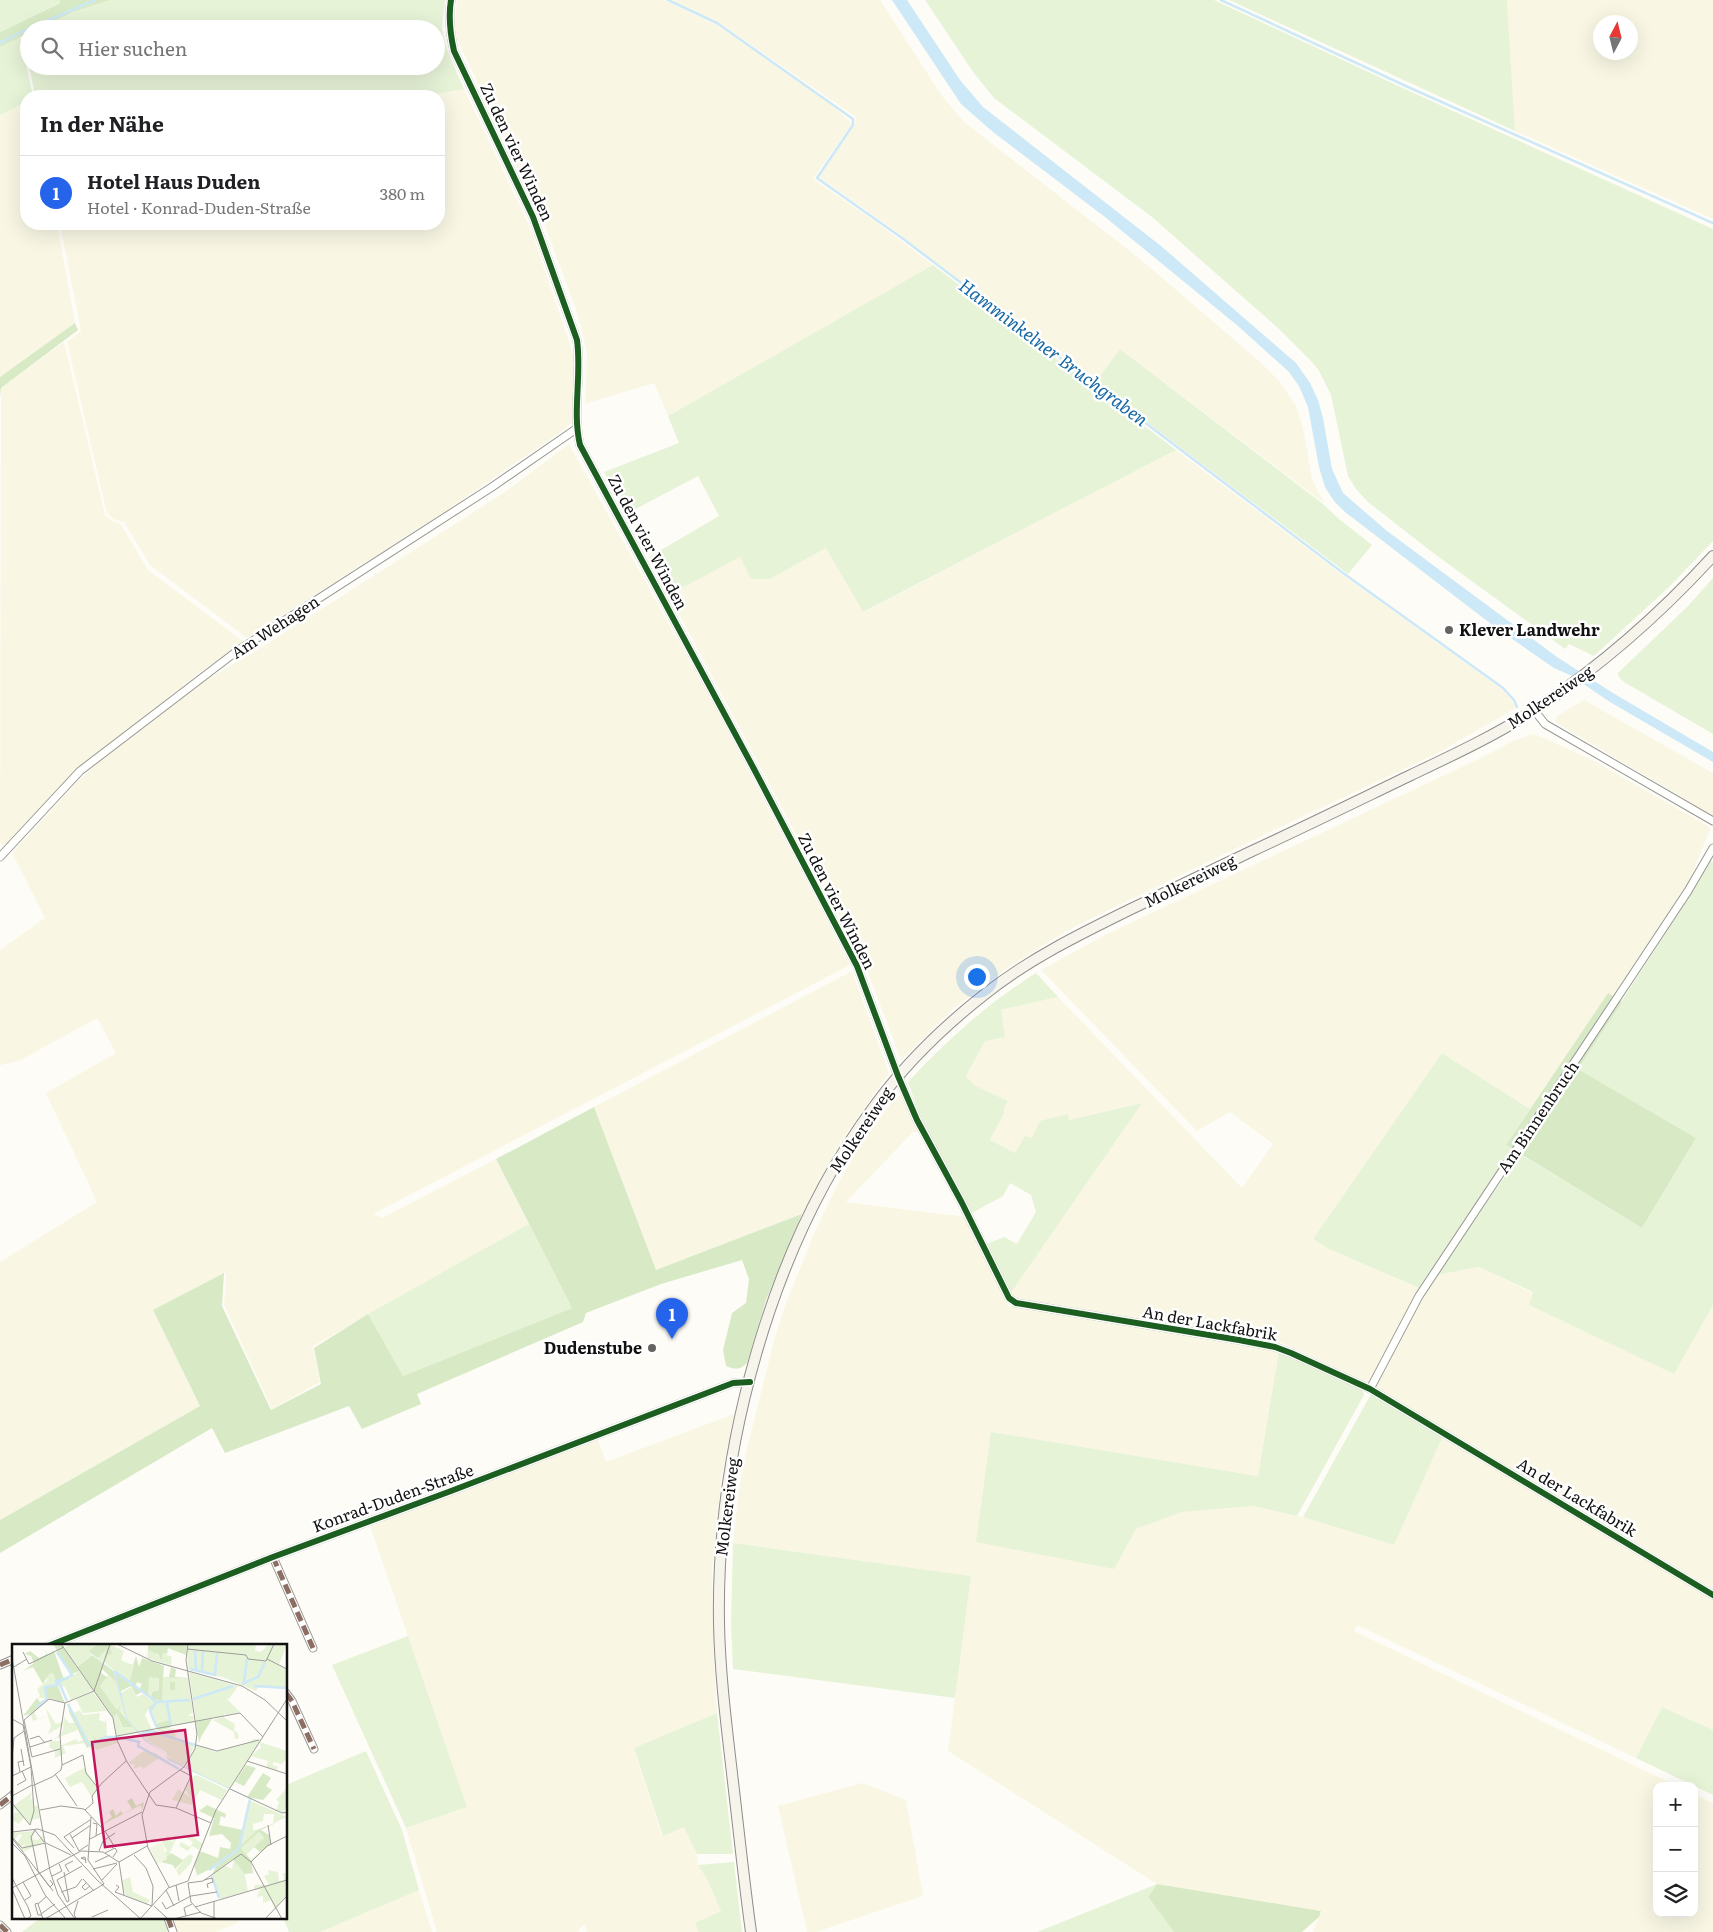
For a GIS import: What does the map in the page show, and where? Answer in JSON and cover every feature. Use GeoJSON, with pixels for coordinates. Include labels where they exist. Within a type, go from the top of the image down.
{"type":"FeatureCollection","features":[{"type":"Feature","properties":{"kind":"main road","name":"Molkereiweg"},"geometry":{"type":"LineString","coordinates":[[751,1932],[724,1703],[719,1620],[720,1572],[729,1481],[750,1382],[774,1301],[801,1232],[825,1184],[849,1142],[873,1107],[898,1076],[928,1044],[988,991],[1017,970],[1056,947],[1116,916],[1474,745],[1534,710],[1591,670],[1644,626],[1677,595],[1713,556]]}},
{"type":"Feature","properties":{"kind":"street","name":"Zu den vier Winden"},"geometry":{"type":"LineString","coordinates":[[451,0],[449,32],[454,50],[533,217],[577,340],[580,361],[576,429],[580,445],[754,769],[857,966],[898,1076]]}},
{"type":"Feature","properties":{"kind":"street","name":"Am Wehagen"},"geometry":{"type":"LineString","coordinates":[[1,853],[80,771],[237,651],[492,487],[576,429]]}},
{"type":"Feature","properties":{"kind":"street"},"geometry":{"type":"LineString","coordinates":[[1534,710],[1545,724],[1713,821]]}},
{"type":"Feature","properties":{"kind":"street","name":"Am Binnenbruch"},"geometry":{"type":"LineString","coordinates":[[1370,1389],[1419,1296],[1627,983],[1713,848]]}},
{"type":"Feature","properties":{"kind":"street","name":"An der Lackfabrik"},"geometry":{"type":"LineString","coordinates":[[898,1076],[917,1120],[962,1203],[1009,1298],[1016,1303],[1275,1347],[1370,1389],[1713,1594]]}},
{"type":"Feature","properties":{"kind":"street","name":"Konrad-Duden-Straße"},"geometry":{"type":"LineString","coordinates":[[53,1644],[274,1557],[718,1388],[734,1383],[750,1382]]}},
{"type":"Feature","properties":{"kind":"street"},"geometry":{"type":"LineString","coordinates":[[274,1557],[313,1648]]}},
{"type":"Feature","properties":{"kind":"street"},"geometry":{"type":"LineString","coordinates":[[0,1665],[12,1660]]}},
{"type":"Feature","properties":{"kind":"street"},"geometry":{"type":"LineString","coordinates":[[288,1696],[314,1749]]}},
{"type":"Feature","properties":{"kind":"street"},"geometry":{"type":"LineString","coordinates":[[0,1805],[12,1796]]}},
{"type":"Feature","properties":{"kind":"street"},"geometry":{"type":"LineString","coordinates":[[0,1925],[7,1932]]}},
{"type":"Feature","properties":{"kind":"shaded area"},"geometry":{"type":"Polygon","coordinates":[[[457,0],[660,0],[717,25],[833,106],[852,124],[813,179],[880,225],[933,265],[668,416],[654,383],[585,404],[587,352],[577,312],[544,223],[458,41],[454,28],[457,0]]]}},
{"type":"Feature","properties":{"kind":"shaded area"},"geometry":{"type":"Polygon","coordinates":[[[671,0],[880,0],[942,96],[964,122],[1140,259],[1259,361],[1280,382],[1296,406],[1303,427],[1312,479],[1324,503],[1120,349],[1095,383],[887,225],[819,177],[855,125],[856,117],[718,22],[671,0]]]}},
{"type":"Feature","properties":{"kind":"shaded area"},"geometry":{"type":"Polygon","coordinates":[[[1507,0],[1713,0],[1713,219],[1515,131],[1507,0]]]}},
{"type":"Feature","properties":{"kind":"shaded area"},"geometry":{"type":"Polygon","coordinates":[[[464,89],[531,229],[575,360],[572,422],[564,430],[438,516],[247,638],[150,565],[124,522],[113,519],[107,513],[67,342],[81,331],[61,230],[445,230],[445,92],[464,89]]]}},
{"type":"Feature","properties":{"kind":"shaded area"},"geometry":{"type":"Polygon","coordinates":[[[20,105],[20,230],[58,230],[75,323],[0,377],[0,115],[20,105]]]}},
{"type":"Feature","properties":{"kind":"shaded area"},"geometry":{"type":"Polygon","coordinates":[[[64,342],[105,515],[114,522],[120,523],[148,570],[244,642],[203,670],[77,769],[3,847],[0,842],[1,388],[64,342]]]}},
{"type":"Feature","properties":{"kind":"shaded area"},"geometry":{"type":"Polygon","coordinates":[[[569,444],[714,705],[850,965],[373,1214],[382,1218],[496,1159],[529,1224],[313,1346],[320,1382],[272,1409],[224,1305],[226,1273],[153,1310],[200,1406],[0,1520],[0,1262],[97,1202],[46,1093],[116,1053],[97,1018],[19,1061],[0,1065],[0,950],[45,918],[12,853],[76,783],[99,762],[206,680],[256,651],[505,492],[569,444]]]}},
{"type":"Feature","properties":{"kind":"shaded area"},"geometry":{"type":"Polygon","coordinates":[[[1176,450],[1344,576],[1503,690],[1516,708],[1436,754],[1074,927],[1011,965],[953,1009],[901,1060],[864,962],[669,595],[740,557],[770,579],[826,548],[864,612],[1176,450]]]}},
{"type":"Feature","properties":{"kind":"shaded area"},"geometry":{"type":"Polygon","coordinates":[[[1584,700],[1713,773],[1713,816],[1555,722],[1557,716],[1584,700]]]}},
{"type":"Feature","properties":{"kind":"shaded area"},"geometry":{"type":"Polygon","coordinates":[[[1533,734],[1596,762],[1708,826],[1710,830],[1689,882],[1614,997],[1608,994],[1530,1109],[1442,1053],[1313,1239],[1329,1249],[1425,1291],[1437,1275],[1479,1267],[1533,1293],[1529,1305],[1674,1373],[1713,1305],[1713,1589],[1476,1447],[1352,1376],[1282,1343],[1018,1300],[1010,1294],[1141,1103],[1069,1120],[1068,1115],[1015,1153],[990,1140],[1008,1101],[974,1085],[966,1076],[1001,1010],[1058,997],[1242,1188],[1273,1144],[1230,1112],[1197,1131],[1041,970],[1105,935],[1513,741],[1533,734]]]}},
{"type":"Feature","properties":{"kind":"shaded area"},"geometry":{"type":"Polygon","coordinates":[[[852,971],[889,1073],[843,1138],[802,1214],[656,1271],[594,1107],[852,971]]]}},
{"type":"Feature","properties":{"kind":"shaded area"},"geometry":{"type":"Polygon","coordinates":[[[896,1096],[901,1096],[919,1132],[913,1132],[846,1202],[966,1217],[1008,1306],[1279,1351],[1258,1476],[991,1432],[1136,1529],[1182,1512],[1253,1506],[1303,1517],[1394,1545],[1443,1436],[1713,1598],[1713,1730],[1662,1707],[1636,1758],[1357,1625],[1354,1631],[1669,1782],[1653,1782],[1653,1917],[1698,1917],[1698,1796],[1713,1803],[1713,1932],[1313,1932],[1321,1911],[1157,1884],[948,1751],[971,1576],[733,1543],[744,1461],[774,1340],[786,1303],[813,1236],[835,1189],[858,1149],[896,1096]]]}},
{"type":"Feature","properties":{"kind":"shaded area"},"geometry":{"type":"Polygon","coordinates":[[[734,1414],[721,1480],[712,1571],[717,1713],[634,1749],[662,1836],[684,1826],[697,1854],[698,1865],[708,1881],[721,1911],[695,1923],[699,1932],[587,1932],[584,1924],[577,1932],[437,1932],[406,1828],[467,1807],[370,1526],[598,1440],[606,1462],[734,1414]]]}},
{"type":"Feature","properties":{"kind":"shaded area"},"geometry":{"type":"Polygon","coordinates":[[[862,1783],[906,1800],[923,1896],[816,1932],[807,1932],[778,1806],[862,1783]]]}},
{"type":"Feature","properties":{"kind":"shaded area"},"geometry":{"type":"Polygon","coordinates":[[[419,1890],[432,1932],[320,1932],[419,1890]]]}},
{"type":"Feature","properties":{"kind":"shaded area"},"geometry":{"type":"Polygon","coordinates":[[[172,1920],[238,1920],[239,1922],[216,1932],[176,1932],[172,1920]]]}},
{"type":"Feature","properties":{"kind":"green space"},"geometry":{"type":"Polygon","coordinates":[[[0,0],[60,0],[61,2],[24,20],[20,20],[20,22],[0,32],[0,0]]]}},
{"type":"Feature","properties":{"kind":"green space"},"geometry":{"type":"Polygon","coordinates":[[[60,0],[110,0],[73,12],[57,20],[25,20],[60,3],[60,0]]]}},
{"type":"Feature","properties":{"kind":"green space"},"geometry":{"type":"Polygon","coordinates":[[[110,0],[445,0],[443,20],[57,20],[73,12],[110,0]]]}},
{"type":"Feature","properties":{"kind":"green space"},"geometry":{"type":"Polygon","coordinates":[[[925,0],[1214,0],[1713,229],[1713,541],[1670,586],[1594,656],[1569,644],[1565,649],[1436,555],[1368,502],[1356,489],[1348,476],[1331,395],[1318,369],[1279,329],[1152,217],[994,98],[973,72],[925,0]]]}},
{"type":"Feature","properties":{"kind":"green space"},"geometry":{"type":"Polygon","coordinates":[[[1229,0],[1507,0],[1515,131],[1229,0]]]}},
{"type":"Feature","properties":{"kind":"green space"},"geometry":{"type":"Polygon","coordinates":[[[20,22],[20,37],[0,47],[0,32],[20,22]]]}},
{"type":"Feature","properties":{"kind":"green space"},"geometry":{"type":"Polygon","coordinates":[[[20,37],[20,75],[28,75],[32,90],[20,90],[20,105],[0,115],[0,47],[20,37]]]}},
{"type":"Feature","properties":{"kind":"green space"},"geometry":{"type":"Polygon","coordinates":[[[445,42],[464,89],[445,92],[445,90],[34,90],[31,75],[445,75],[445,42]]]}},
{"type":"Feature","properties":{"kind":"green space"},"geometry":{"type":"Polygon","coordinates":[[[933,265],[1176,450],[863,612],[826,548],[770,579],[751,579],[740,557],[669,595],[649,557],[719,516],[698,476],[626,514],[604,472],[679,443],[668,416],[933,265]]]}},
{"type":"Feature","properties":{"kind":"green space"},"geometry":{"type":"Polygon","coordinates":[[[75,323],[78,330],[1,388],[0,397],[0,377],[75,323]]]}},
{"type":"Feature","properties":{"kind":"green space"},"geometry":{"type":"Polygon","coordinates":[[[1120,349],[1323,504],[1372,545],[1348,574],[1095,383],[1120,349]]]}},
{"type":"Feature","properties":{"kind":"green space"},"geometry":{"type":"Polygon","coordinates":[[[1713,578],[1713,734],[1624,682],[1618,673],[1688,606],[1713,578]]]}},
{"type":"Feature","properties":{"kind":"green space"},"geometry":{"type":"Polygon","coordinates":[[[1711,860],[1713,862],[1713,1305],[1674,1374],[1529,1305],[1533,1292],[1479,1267],[1437,1275],[1520,1154],[1642,1228],[1696,1138],[1578,1069],[1711,860]]]}},
{"type":"Feature","properties":{"kind":"green space"},"geometry":{"type":"Polygon","coordinates":[[[1036,973],[1058,997],[1001,1010],[1005,1037],[985,1041],[966,1076],[974,1085],[1008,1101],[990,1140],[1015,1153],[1025,1136],[1032,1138],[1040,1121],[1068,1114],[1069,1120],[1142,1103],[1010,1294],[987,1244],[1004,1237],[1017,1244],[1036,1212],[1031,1195],[1010,1183],[1003,1196],[972,1213],[922,1122],[908,1082],[969,1023],[1001,997],[1036,973]]]}},
{"type":"Feature","properties":{"kind":"green space"},"geometry":{"type":"Polygon","coordinates":[[[1608,993],[1622,1002],[1578,1069],[1696,1138],[1642,1228],[1506,1145],[1608,993]]]}},
{"type":"Feature","properties":{"kind":"green space"},"geometry":{"type":"Polygon","coordinates":[[[1442,1053],[1530,1109],[1506,1145],[1513,1150],[1419,1288],[1329,1249],[1313,1239],[1442,1053]]]}},
{"type":"Feature","properties":{"kind":"green space"},"geometry":{"type":"Polygon","coordinates":[[[594,1107],[656,1270],[802,1214],[766,1300],[747,1363],[738,1369],[726,1366],[723,1350],[732,1313],[746,1303],[749,1279],[742,1260],[661,1284],[586,1313],[583,1322],[417,1394],[421,1404],[362,1429],[349,1406],[225,1453],[212,1428],[0,1553],[0,1520],[200,1406],[153,1310],[224,1273],[222,1306],[271,1410],[321,1384],[314,1348],[368,1314],[403,1376],[572,1308],[496,1159],[594,1107]]]}},
{"type":"Feature","properties":{"kind":"green space"},"geometry":{"type":"Polygon","coordinates":[[[529,1224],[572,1308],[403,1376],[368,1314],[529,1224]]]}},
{"type":"Feature","properties":{"kind":"green space"},"geometry":{"type":"Polygon","coordinates":[[[1279,1351],[1363,1390],[1364,1395],[1297,1516],[1253,1506],[1182,1512],[1136,1529],[1114,1569],[976,1542],[991,1432],[1258,1476],[1279,1351]]]}},
{"type":"Feature","properties":{"kind":"green space"},"geometry":{"type":"Polygon","coordinates":[[[1371,1394],[1443,1436],[1394,1545],[1303,1517],[1371,1394]]]}},
{"type":"Feature","properties":{"kind":"green space"},"geometry":{"type":"Polygon","coordinates":[[[733,1543],[971,1576],[955,1698],[733,1669],[731,1623],[733,1543]]]}},
{"type":"Feature","properties":{"kind":"green space"},"geometry":{"type":"Polygon","coordinates":[[[408,1636],[467,1807],[406,1828],[332,1665],[408,1636]]]}},
{"type":"Feature","properties":{"kind":"green space"},"geometry":{"type":"Polygon","coordinates":[[[1662,1707],[1713,1730],[1713,1795],[1698,1788],[1698,1782],[1686,1782],[1636,1758],[1662,1707]]]}},
{"type":"Feature","properties":{"kind":"green space"},"geometry":{"type":"Polygon","coordinates":[[[717,1713],[733,1854],[697,1854],[684,1827],[663,1836],[634,1748],[717,1713]]]}},
{"type":"Feature","properties":{"kind":"green space"},"geometry":{"type":"Polygon","coordinates":[[[366,1751],[402,1830],[419,1890],[320,1932],[289,1932],[284,1920],[288,1920],[288,1784],[366,1751]]]}},
{"type":"Feature","properties":{"kind":"green space"},"geometry":{"type":"Polygon","coordinates":[[[734,1862],[742,1932],[699,1932],[695,1923],[721,1911],[708,1881],[698,1865],[734,1862]]]}},
{"type":"Feature","properties":{"kind":"green space"},"geometry":{"type":"Polygon","coordinates":[[[1157,1884],[1148,1897],[1174,1932],[1037,1932],[1157,1884]]]}},
{"type":"Feature","properties":{"kind":"green space"},"geometry":{"type":"Polygon","coordinates":[[[1157,1884],[1321,1911],[1319,1917],[1302,1932],[1174,1932],[1148,1897],[1157,1884]]]}},
{"type":"Feature","properties":{"kind":"green space"},"geometry":{"type":"Polygon","coordinates":[[[37,1920],[165,1920],[168,1930],[167,1932],[22,1932],[37,1920]]]}},
{"type":"Feature","properties":{"kind":"water"},"geometry":{"type":"Polygon","coordinates":[[[892,0],[907,0],[960,80],[983,107],[1161,246],[1296,363],[1310,383],[1318,400],[1332,469],[1343,493],[1387,531],[1557,657],[1613,693],[1713,752],[1713,762],[1610,702],[1570,675],[1554,668],[1495,627],[1345,512],[1334,501],[1325,487],[1319,467],[1308,407],[1299,386],[1289,372],[1238,326],[1105,217],[993,132],[961,104],[892,0]]]}},
{"type":"Feature","properties":{"kind":"waterway","name":"Hamminkelner Bruchgraben"},"geometry":{"type":"LineString","coordinates":[[49,20],[95,0]]}},
{"type":"Feature","properties":{"kind":"waterway","name":"Hamminkelner Bruchgraben"},"geometry":{"type":"LineString","coordinates":[[668,0],[717,23],[853,119],[853,125],[817,178],[902,238],[1343,573],[1503,688],[1514,700],[1517,707]]}},
{"type":"Feature","properties":{"kind":"waterway"},"geometry":{"type":"LineString","coordinates":[[1221,0],[1408,87],[1713,223]]}},
{"type":"Feature","properties":{"kind":"waterway","name":"Hamminkelner Bruchgraben"},"geometry":{"type":"LineString","coordinates":[[0,43],[20,33]]}},
{"type":"Feature","properties":{"kind":"marked path"},"geometry":{"type":"LineString","coordinates":[[273,1557],[313,1648]]}},
{"type":"Feature","properties":{"kind":"marked path"},"geometry":{"type":"LineString","coordinates":[[0,1665],[12,1660]]}},
{"type":"Feature","properties":{"kind":"marked path"},"geometry":{"type":"LineString","coordinates":[[288,1696],[314,1749]]}},
{"type":"Feature","properties":{"kind":"marked path"},"geometry":{"type":"LineString","coordinates":[[0,1805],[12,1796]]}},
{"type":"Feature","properties":{"kind":"marked path"},"geometry":{"type":"LineString","coordinates":[[169,1920],[173,1932]]}},
{"type":"Feature","properties":{"kind":"marked path"},"geometry":{"type":"LineString","coordinates":[[0,1925],[7,1932]]}},
{"type":"Feature","properties":{"kind":"cycle path"},"geometry":{"type":"LineString","coordinates":[[451,0],[450,26],[454,51],[533,217],[577,340],[577,419],[580,445],[754,769],[857,966],[898,1076],[917,1120],[962,1203],[1009,1298],[1016,1303],[1239,1340],[1275,1347],[1291,1353],[1370,1389],[1713,1595]]}},
{"type":"Feature","properties":{"kind":"cycle path"},"geometry":{"type":"LineString","coordinates":[[53,1644],[273,1557],[733,1383],[750,1382]]}},
{"type":"Feature","properties":{"kind":"place","name":"Klever Landwehr"},"geometry":{"type":"Point","coordinates":[1449,630]}},
{"type":"Feature","properties":{"kind":"place","name":"Hotel Haus Duden"},"geometry":{"type":"Point","coordinates":[672,1339]}},
{"type":"Feature","properties":{"kind":"place","name":"Dudenstube"},"geometry":{"type":"Point","coordinates":[652,1348]}}]}
